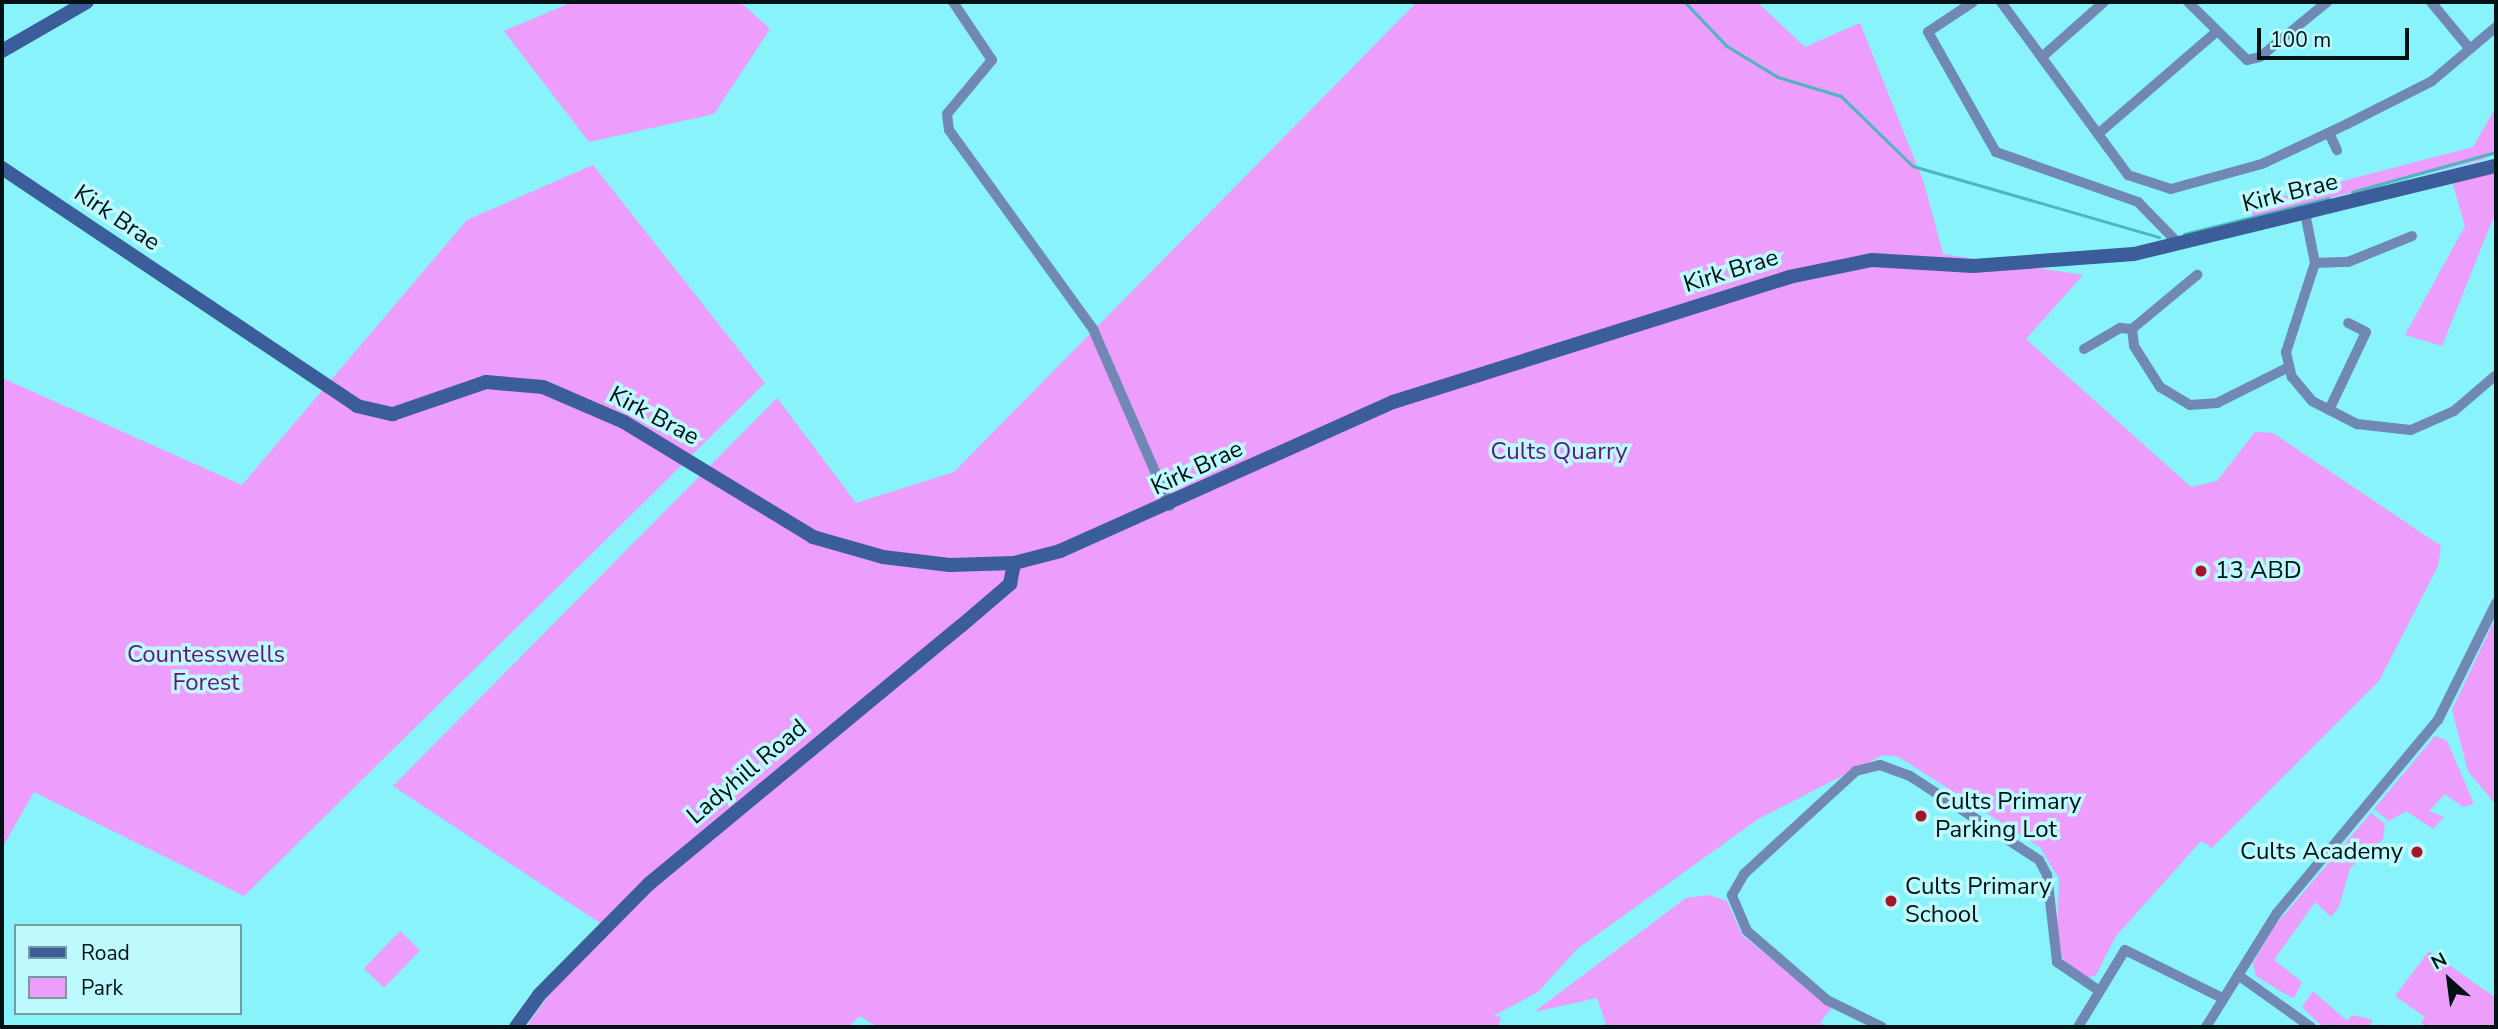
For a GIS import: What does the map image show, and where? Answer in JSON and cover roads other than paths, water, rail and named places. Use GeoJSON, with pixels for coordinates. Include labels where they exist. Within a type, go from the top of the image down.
{"type":"FeatureCollection","features":[{"type":"Feature","properties":{"kind":"street"},"geometry":{"type":"LineString","coordinates":[[2,51],[87,2]]}},
{"type":"Feature","properties":{"kind":"street"},"geometry":{"type":"LineString","coordinates":[[953,2],[992,60],[947,114],[949,130],[1093,329],[1170,506]]}},
{"type":"Feature","properties":{"kind":"street"},"geometry":{"type":"LineString","coordinates":[[1973,2],[1928,32],[1996,152],[2138,202],[2179,243]]}},
{"type":"Feature","properties":{"kind":"street"},"geometry":{"type":"LineString","coordinates":[[2001,2],[2127,175],[2155,187],[2182,187],[2262,164],[2329,133],[2432,80],[2496,27]]}},
{"type":"Feature","properties":{"kind":"street"},"geometry":{"type":"LineString","coordinates":[[2042,57],[2104,2]]}},
{"type":"Feature","properties":{"kind":"street"},"geometry":{"type":"LineString","coordinates":[[2188,2],[2241,58],[2254,60],[2325,2]]}},
{"type":"Feature","properties":{"kind":"street"},"geometry":{"type":"LineString","coordinates":[[2431,2],[2470,49]]}},
{"type":"Feature","properties":{"kind":"street"},"geometry":{"type":"LineString","coordinates":[[2098,134],[2216,32]]}},
{"type":"Feature","properties":{"kind":"street"},"geometry":{"type":"LineString","coordinates":[[2329,133],[2337,150]]}},
{"type":"Feature","properties":{"kind":"street","name":"Kirk Brae"},"geometry":{"type":"LineString","coordinates":[[2,168],[357,406],[393,414],[486,382],[543,387],[624,422],[813,537],[883,557],[1014,563],[1170,506],[1393,402],[1789,277],[1872,260],[1973,267],[2081,262],[2179,243],[2496,166]]}},
{"type":"Feature","properties":{"kind":"street"},"geometry":{"type":"LineString","coordinates":[[2305,213],[2315,263],[2287,334],[2289,367],[2304,394],[2357,424],[2411,429],[2454,411],[2496,374]]}},
{"type":"Feature","properties":{"kind":"street"},"geometry":{"type":"LineString","coordinates":[[2315,263],[2348,262],[2412,236]]}},
{"type":"Feature","properties":{"kind":"street"},"geometry":{"type":"LineString","coordinates":[[2084,349],[2120,328],[2132,329],[2192,278],[2180,271]]}},
{"type":"Feature","properties":{"kind":"street"},"geometry":{"type":"LineString","coordinates":[[2329,410],[2367,332],[2348,323]]}},
{"type":"Feature","properties":{"kind":"street"},"geometry":{"type":"LineString","coordinates":[[2132,329],[2134,346],[2160,387],[2190,405],[2217,403],[2289,367]]}},
{"type":"Feature","properties":{"kind":"street","name":"Ladyhill Road"},"geometry":{"type":"LineString","coordinates":[[516,1027],[539,995],[650,883],[1010,584],[1014,563]]}},
{"type":"Feature","properties":{"kind":"street"},"geometry":{"type":"LineString","coordinates":[[2206,1027],[2277,913],[2438,720],[2496,603]]}},
{"type":"Feature","properties":{"kind":"street"},"geometry":{"type":"LineString","coordinates":[[1882,1027],[1827,1000],[1747,931],[1732,895],[1744,874],[1856,771],[1880,765],[1910,776],[2039,860],[2047,875],[2057,962],[2098,990]]}},
{"type":"Feature","properties":{"kind":"street"},"geometry":{"type":"LineString","coordinates":[[2078,1027],[2120,953],[2131,949],[2222,998]]}},
{"type":"Feature","properties":{"kind":"street"},"geometry":{"type":"LineString","coordinates":[[2238,975],[2311,1027]]}},
{"type":"Feature","properties":{"kind":"waterway"},"geometry":{"type":"LineString","coordinates":[[1685,2],[1727,46],[1778,77],[1841,96],[1913,166],[2159,237]]}},
{"type":"Feature","properties":{"kind":"waterway"},"geometry":{"type":"LineString","coordinates":[[2352,192],[2496,152]]}},
{"type":"Feature","properties":{"kind":"waterway"},"geometry":{"type":"LineString","coordinates":[[2184,234],[2329,198]]}},
{"type":"Feature","properties":{"kind":"place","name":"13 ABD"},"geometry":{"type":"Point","coordinates":[2201,571]}},
{"type":"Feature","properties":{"kind":"place","name":"Cults Primary Parking Lot"},"geometry":{"type":"Point","coordinates":[1921,816]}},
{"type":"Feature","properties":{"kind":"place","name":"Cults Academy"},"geometry":{"type":"Point","coordinates":[2417,852]}},
{"type":"Feature","properties":{"kind":"place","name":"Cults Primary School"},"geometry":{"type":"Point","coordinates":[1891,901]}},
{"type":"Feature","properties":{"kind":"park label","name":"Cults Quarry"},"geometry":{"type":"Point","coordinates":[1559,452]}},
{"type":"Feature","properties":{"kind":"park label","name":"Countesswells Forest"},"geometry":{"type":"Point","coordinates":[206,669]}}]}
